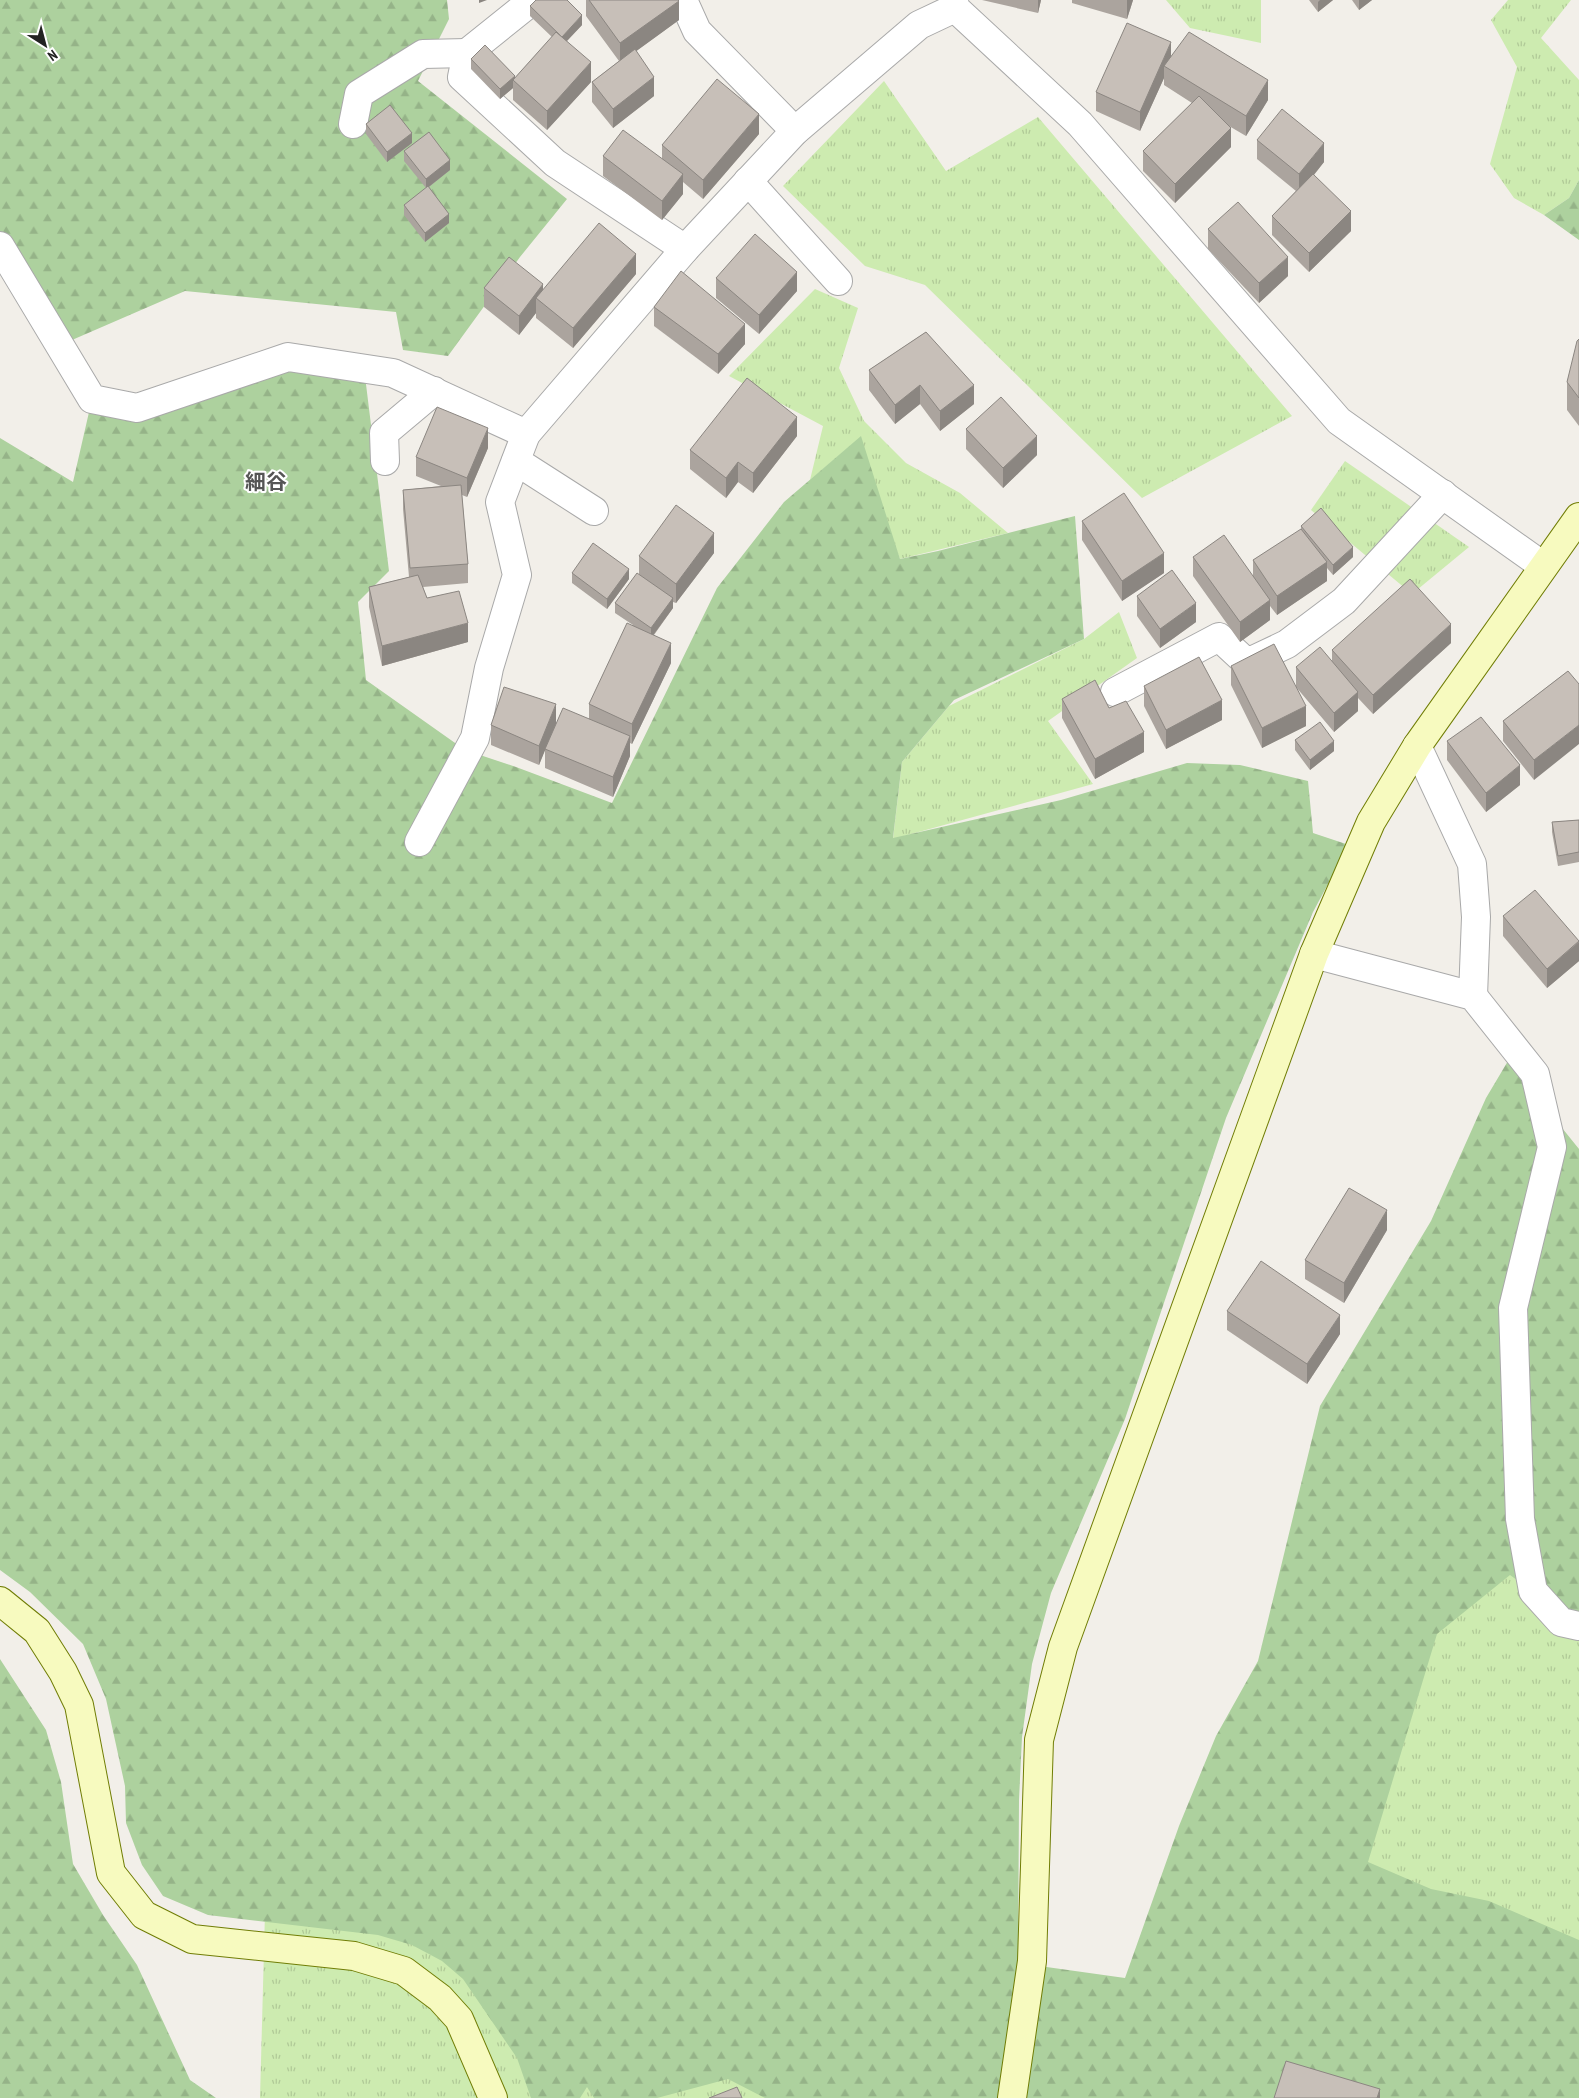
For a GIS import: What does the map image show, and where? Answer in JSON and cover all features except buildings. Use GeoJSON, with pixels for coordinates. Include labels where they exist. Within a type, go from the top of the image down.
{"type":"FeatureCollection","features":[{"type":"Feature","properties":{"kind":"street"},"geometry":{"type":"LineString","coordinates":[[353,124],[359,94],[423,54],[467,53],[533,0]]}},
{"type":"Feature","properties":{"kind":"street"},"geometry":{"type":"LineString","coordinates":[[683,0],[697,31],[795,131]]}},
{"type":"Feature","properties":{"kind":"street"},"geometry":{"type":"LineString","coordinates":[[419,842],[475,738],[489,668],[517,575],[500,502],[526,434],[685,249],[795,131],[919,25],[955,4],[1080,124],[1339,421],[1543,566]]}},
{"type":"Feature","properties":{"kind":"street"},"geometry":{"type":"LineString","coordinates":[[467,53],[462,77],[554,163],[685,249]]}},
{"type":"Feature","properties":{"kind":"street"},"geometry":{"type":"LineString","coordinates":[[748,182],[838,281]]}},
{"type":"Feature","properties":{"kind":"street"},"geometry":{"type":"LineString","coordinates":[[0,246],[92,399],[138,408],[288,357],[393,373],[526,434]]}},
{"type":"Feature","properties":{"kind":"street"},"geometry":{"type":"LineString","coordinates":[[385,461],[384,433],[434,392]]}},
{"type":"Feature","properties":{"kind":"street"},"geometry":{"type":"LineString","coordinates":[[516,461],[594,511]]}},
{"type":"Feature","properties":{"kind":"street"},"geometry":{"type":"LineString","coordinates":[[1115,692],[1219,637],[1247,664],[1287,644],[1344,601],[1443,494]]}},
{"type":"Feature","properties":{"kind":"street"},"geometry":{"type":"LineString","coordinates":[[1012,2098],[1032,1961],[1039,1740],[1063,1646],[1314,954],[1372,822],[1417,746],[1579,517]]}},
{"type":"Feature","properties":{"kind":"street"},"geometry":{"type":"LineString","coordinates":[[1417,746],[1472,864],[1476,916],[1473,996]]}},
{"type":"Feature","properties":{"kind":"street"},"geometry":{"type":"LineString","coordinates":[[1314,954],[1473,996],[1536,1074],[1552,1147],[1512,1308],[1520,1519],[1534,1591],[1560,1622],[1579,1626]]}},
{"type":"Feature","properties":{"kind":"street"},"geometry":{"type":"LineString","coordinates":[[0,1601],[37,1631],[62,1672],[79,1706],[111,1873],[144,1915],[192,1939],[354,1956],[404,1971],[440,1998],[459,2020],[492,2098]]}},
{"type":"Feature","properties":{"kind":"green space"},"geometry":{"type":"Polygon","coordinates":[[[0,0],[447,0],[449,19],[418,81],[567,199],[520,257],[448,356],[403,350],[396,312],[185,291],[72,340],[0,231],[0,0]]]}},
{"type":"Feature","properties":{"kind":"green space"},"geometry":{"type":"Polygon","coordinates":[[[1166,0],[1261,0],[1261,43],[1190,28],[1166,0]]]}},
{"type":"Feature","properties":{"kind":"green space"},"geometry":{"type":"Polygon","coordinates":[[[1508,0],[1571,0],[1541,38],[1579,80],[1579,180],[1569,198],[1544,215],[1514,198],[1490,164],[1517,67],[1491,20],[1508,0]]]}},
{"type":"Feature","properties":{"kind":"green space"},"geometry":{"type":"Polygon","coordinates":[[[884,81],[946,171],[1038,117],[1292,416],[1142,498],[925,285],[865,266],[783,186],[884,81]]]}},
{"type":"Feature","properties":{"kind":"green space"},"geometry":{"type":"Polygon","coordinates":[[[1579,180],[1579,240],[1544,215],[1569,198],[1579,180]]]}},
{"type":"Feature","properties":{"kind":"green space"},"geometry":{"type":"Polygon","coordinates":[[[815,289],[858,308],[839,368],[864,421],[906,463],[960,493],[1008,533],[900,559],[855,442],[810,480],[823,426],[729,376],[815,289]]]}},
{"type":"Feature","properties":{"kind":"green space"},"geometry":{"type":"Polygon","coordinates":[[[268,364],[364,368],[389,571],[358,602],[366,680],[465,750],[612,803],[717,588],[784,502],[861,436],[900,559],[1075,516],[1084,639],[954,700],[902,762],[893,838],[1061,800],[1187,763],[1240,765],[1308,781],[1313,833],[1349,845],[1313,912],[1226,1118],[1125,1419],[1051,1593],[1032,1664],[1022,1737],[1019,1800],[1018,1963],[1125,1978],[1179,1826],[1216,1736],[1258,1661],[1320,1406],[1431,1221],[1486,1098],[1508,1061],[1579,1149],[1579,1625],[1510,1575],[1437,1634],[1368,1862],[1431,1889],[1489,1901],[1579,1940],[1579,2098],[765,2098],[728,2079],[657,2098],[594,2098],[587,2087],[580,2098],[531,2098],[517,2058],[463,1979],[442,1961],[412,1945],[378,1935],[208,1915],[163,1896],[142,1865],[126,1823],[125,1786],[106,1699],[83,1644],[30,1592],[0,1570],[0,438],[73,482],[92,399],[184,392],[268,364]]]}},
{"type":"Feature","properties":{"kind":"green space"},"geometry":{"type":"Polygon","coordinates":[[[1345,461],[1469,547],[1412,594],[1311,510],[1345,461]]]}},
{"type":"Feature","properties":{"kind":"green space"},"geometry":{"type":"Polygon","coordinates":[[[1119,612],[1137,658],[1048,721],[1093,784],[893,839],[902,762],[949,706],[1084,639],[1119,612]]]}},
{"type":"Feature","properties":{"kind":"green space"},"geometry":{"type":"Polygon","coordinates":[[[1440,1453],[1579,1456],[1579,2098],[1171,2032],[1440,1453]]]}},
{"type":"Feature","properties":{"kind":"green space"},"geometry":{"type":"Polygon","coordinates":[[[0,1659],[46,1730],[61,1782],[73,1864],[103,1915],[137,1965],[190,2080],[216,2098],[0,2098],[0,1659]]]}},
{"type":"Feature","properties":{"kind":"green space"},"geometry":{"type":"Polygon","coordinates":[[[269,1764],[945,2098],[260,2098],[269,1764]]]}},
{"type":"Feature","properties":{"kind":"district","name":"細谷"},"geometry":{"type":"Point","coordinates":[266,481]}}]}
